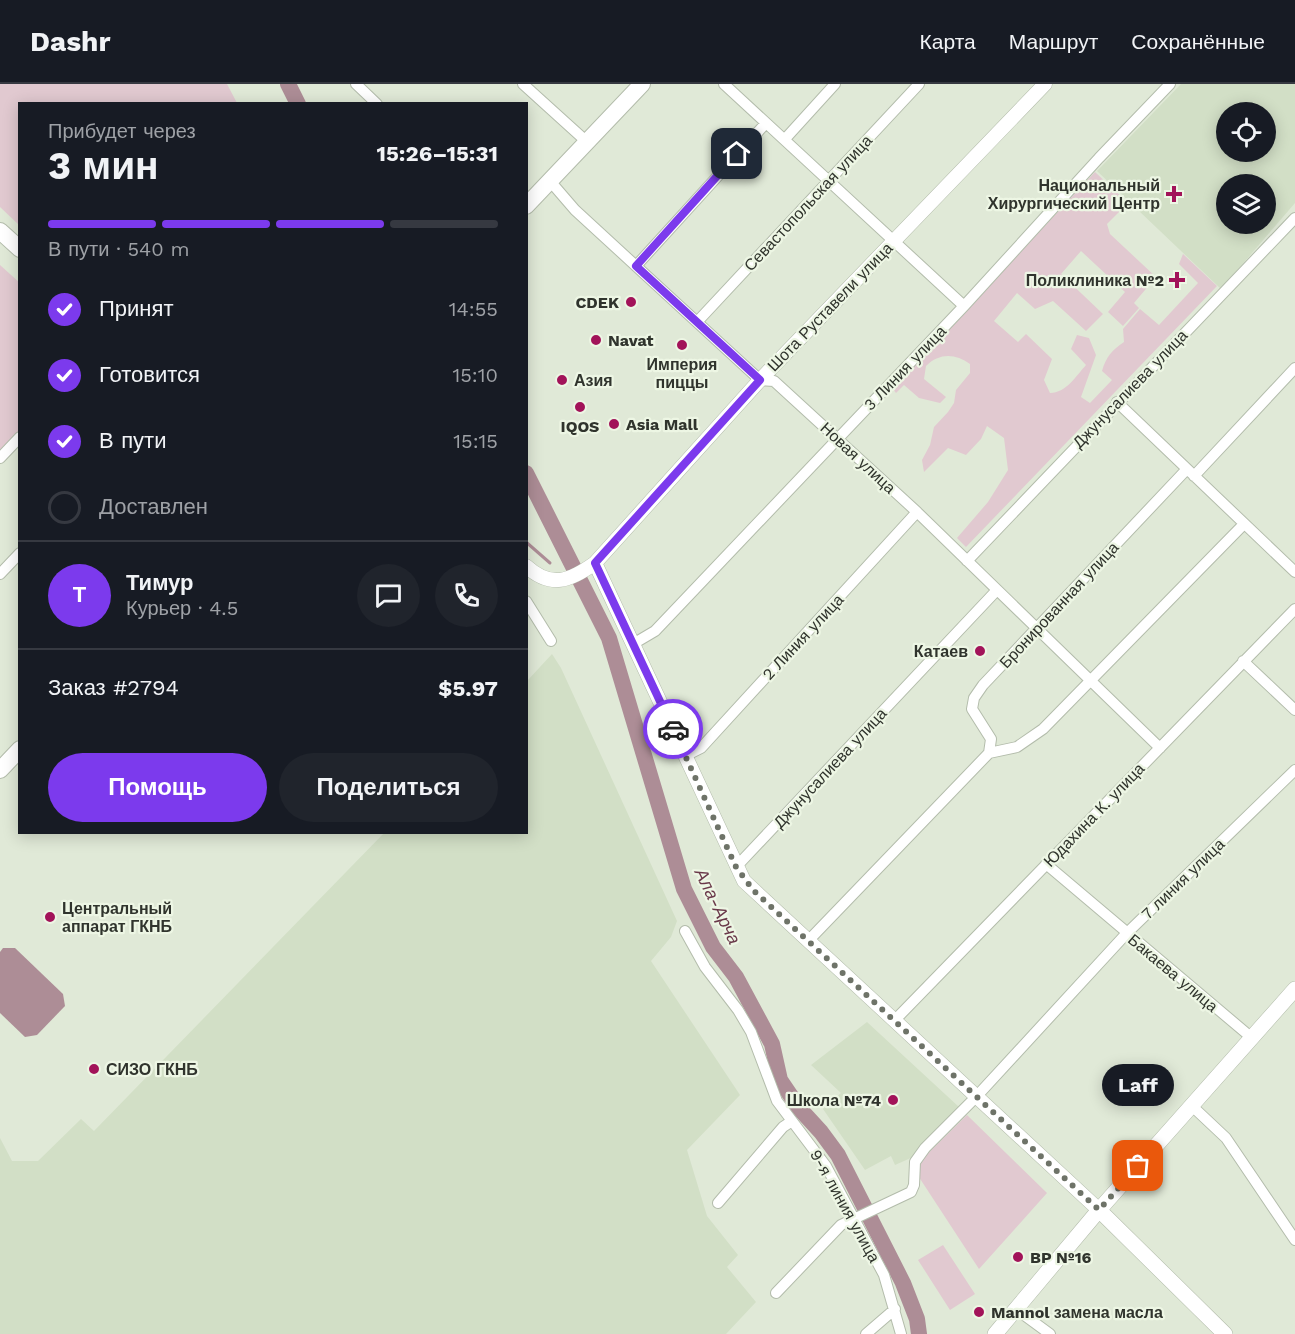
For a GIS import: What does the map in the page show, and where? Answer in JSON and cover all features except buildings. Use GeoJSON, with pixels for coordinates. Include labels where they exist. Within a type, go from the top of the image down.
{"type":"FeatureCollection","features":[{"type":"Feature","properties":{"kind":"main road"},"geometry":{"type":"LineString","coordinates":[[528,204],[642,84]]}},
{"type":"Feature","properties":{"kind":"main road"},"geometry":{"type":"LineString","coordinates":[[0,231],[18,247]]}},
{"type":"Feature","properties":{"kind":"main road"},"geometry":{"type":"LineString","coordinates":[[0,770],[18,751]]}},
{"type":"Feature","properties":{"kind":"main road"},"geometry":{"type":"LineString","coordinates":[[995,1334],[1099,1210],[1295,989]]}},
{"type":"Feature","properties":{"kind":"main road"},"geometry":{"type":"LineString","coordinates":[[1099,1210],[1225,1334]]}},
{"type":"Feature","properties":{"kind":"street"},"geometry":{"type":"LineString","coordinates":[[356,84],[375,102]]}},
{"type":"Feature","properties":{"kind":"street"},"geometry":{"type":"LineString","coordinates":[[523,84],[587,142]]}},
{"type":"Feature","properties":{"kind":"street"},"geometry":{"type":"LineString","coordinates":[[724,84],[964,306]]}},
{"type":"Feature","properties":{"kind":"street"},"geometry":{"type":"LineString","coordinates":[[785,140],[835,84]]}},
{"type":"Feature","properties":{"kind":"street","name":"Севастопольская улица"},"geometry":{"type":"LineString","coordinates":[[697,322],[919,84]]}},
{"type":"Feature","properties":{"kind":"street","name":"Шота Руставели улица"},"geometry":{"type":"LineString","coordinates":[[592,565],[760,380],[1046,84]]}},
{"type":"Feature","properties":{"kind":"street","name":"3 Линия улица"},"geometry":{"type":"LineString","coordinates":[[633,645],[655,631],[964,306],[1098,158],[1170,84]]}},
{"type":"Feature","properties":{"kind":"street"},"geometry":{"type":"LineString","coordinates":[[636,266],[766,123]]}},
{"type":"Feature","properties":{"kind":"street","name":"Новая улица"},"geometry":{"type":"LineString","coordinates":[[550,181],[569,204],[760,380],[774,381],[917,512],[1160,748]]}},
{"type":"Feature","properties":{"kind":"street","name":"Джунусалиева улица"},"geometry":{"type":"LineString","coordinates":[[967,561],[1295,218]]}},
{"type":"Feature","properties":{"kind":"street","name":"Бронированная улица"},"geometry":{"type":"LineString","coordinates":[[989,753],[991,739],[972,709],[974,698],[982,685],[1295,368]]}},
{"type":"Feature","properties":{"kind":"street"},"geometry":{"type":"LineString","coordinates":[[1117,402],[1295,572]]}},
{"type":"Feature","properties":{"kind":"street"},"geometry":{"type":"LineString","coordinates":[[0,458],[18,439]]}},
{"type":"Feature","properties":{"kind":"street","name":"2 Линия улица"},"geometry":{"type":"LineString","coordinates":[[685,756],[701,747],[917,512]]}},
{"type":"Feature","properties":{"kind":"street"},"geometry":{"type":"LineString","coordinates":[[808,941],[989,753],[1017,747],[1043,729],[1244,524]]}},
{"type":"Feature","properties":{"kind":"street"},"geometry":{"type":"LineString","coordinates":[[0,574],[18,555]]}},
{"type":"Feature","properties":{"kind":"street"},"geometry":{"type":"LineString","coordinates":[[528,567],[545,580],[566,579],[592,565],[633,645],[736,867],[754,891],[1099,1210]]}},
{"type":"Feature","properties":{"kind":"street","name":"Джунусалиева улица"},"geometry":{"type":"LineString","coordinates":[[736,867],[997,590]]}},
{"type":"Feature","properties":{"kind":"street"},"geometry":{"type":"LineString","coordinates":[[528,604],[550,640]]}},
{"type":"Feature","properties":{"kind":"street","name":"Юдахина К. улица"},"geometry":{"type":"LineString","coordinates":[[894,1021],[1295,609]]}},
{"type":"Feature","properties":{"kind":"street"},"geometry":{"type":"LineString","coordinates":[[1244,661],[1295,710]]}},
{"type":"Feature","properties":{"kind":"street","name":"7 линия улица"},"geometry":{"type":"LineString","coordinates":[[854,1219],[911,1192],[918,1156],[976,1097],[1126,934],[1295,770]]}},
{"type":"Feature","properties":{"kind":"street","name":"Бакаева улица"},"geometry":{"type":"LineString","coordinates":[[1046,864],[1126,934],[1252,1038]]}},
{"type":"Feature","properties":{"kind":"street","name":"9-я линия улица"},"geometry":{"type":"LineString","coordinates":[[685,932],[712,979],[744,1020],[761,1055],[769,1086],[826,1166],[884,1275],[900,1334]]}},
{"type":"Feature","properties":{"kind":"street"},"geometry":{"type":"LineString","coordinates":[[1192,1106],[1226,1138],[1295,1240]]}},
{"type":"Feature","properties":{"kind":"street"},"geometry":{"type":"LineString","coordinates":[[718,1203],[783,1127],[792,1121]]}},
{"type":"Feature","properties":{"kind":"street"},"geometry":{"type":"LineString","coordinates":[[776,1293],[841,1225],[854,1219]]}},
{"type":"Feature","properties":{"kind":"street"},"geometry":{"type":"LineString","coordinates":[[1016,1308],[1050,1334]]}},
{"type":"Feature","properties":{"kind":"street"},"geometry":{"type":"LineString","coordinates":[[866,1334],[895,1309]]}},
{"type":"Feature","properties":{"kind":"shaded area"},"geometry":{"type":"Polygon","coordinates":[[[0,84],[227,84],[236,102],[18,102],[18,224],[0,207],[0,84]]]}},
{"type":"Feature","properties":{"kind":"shaded area","name":"Национальный Хирургический Центр"},"geometry":{"type":"Polygon","coordinates":[[[1181,84],[1295,84],[1295,203],[1276,225],[1276,174],[1216,174],[1216,234],[1268,234],[1221,289],[1097,171],[1181,84]]]}},
{"type":"Feature","properties":{"kind":"shaded area"},"geometry":{"type":"Polygon","coordinates":[[[1095,172],[1128,203],[1107,224],[1110,234],[1156,277],[1134,303],[1139,308],[1123,326],[1108,312],[1125,292],[1081,251],[1061,274],[1103,314],[1086,331],[1053,301],[1035,309],[1017,293],[994,321],[1018,342],[1026,334],[1052,359],[1044,380],[1050,393],[1066,387],[1086,365],[1071,349],[1077,335],[1089,338],[1096,355],[1081,397],[1090,403],[1112,380],[1102,371],[1105,362],[1110,354],[1124,342],[1123,329],[1140,309],[1159,325],[1198,283],[1179,264],[1183,254],[1217,286],[966,547],[957,538],[988,502],[1008,470],[1004,438],[987,426],[981,439],[966,455],[948,448],[924,472],[922,460],[930,445],[934,427],[954,403],[956,390],[970,373],[970,364],[959,358],[947,356],[936,359],[926,366],[924,379],[946,397],[940,403],[919,398],[904,385],[896,393],[893,389],[1095,172]]]}},
{"type":"Feature","properties":{"kind":"shaded area"},"geometry":{"type":"Polygon","coordinates":[[[0,265],[18,281],[18,431],[0,451],[0,265]]]}},
{"type":"Feature","properties":{"kind":"shaded area"},"geometry":{"type":"Polygon","coordinates":[[[552,654],[561,668],[677,921],[671,937],[651,961],[740,1095],[687,1150],[707,1216],[738,1255],[727,1267],[756,1302],[726,1334],[0,1334],[0,1138],[12,1161],[38,1161],[81,1119],[94,1131],[383,834],[528,834],[528,680],[552,654]]]}},
{"type":"Feature","properties":{"kind":"shaded area"},"geometry":{"type":"Polygon","coordinates":[[[3,948],[15,948],[63,994],[65,1006],[37,1035],[25,1037],[0,1013],[0,952],[3,948]]]}},
{"type":"Feature","properties":{"kind":"shaded area","name":"Школа №74"},"geometry":{"type":"Polygon","coordinates":[[[867,1022],[959,1107],[913,1157],[895,1165],[891,1156],[865,1170],[823,1109],[841,1093],[811,1065],[867,1022]]]}},
{"type":"Feature","properties":{"kind":"shaded area"},"geometry":{"type":"Polygon","coordinates":[[[967,1115],[1047,1193],[979,1269],[913,1168],[967,1115]]]}},
{"type":"Feature","properties":{"kind":"shaded area"},"geometry":{"type":"Polygon","coordinates":[[[943,1245],[975,1294],[950,1310],[918,1260],[943,1245]]]}},
{"type":"Feature","properties":{"kind":"waterway","name":"Ала-Арча"},"geometry":{"type":"LineString","coordinates":[[288,84],[297,102]]}},
{"type":"Feature","properties":{"kind":"waterway","name":"Ала-Арча"},"geometry":{"type":"LineString","coordinates":[[528,477],[609,638],[684,889],[713,947],[736,977],[772,1044],[780,1080],[799,1108],[838,1155],[903,1283],[917,1319],[919,1334]]}},
{"type":"Feature","properties":{"kind":"waterway"},"geometry":{"type":"LineString","coordinates":[[528,544],[550,563]]}},
{"type":"Feature","properties":{"kind":"way so far"},"geometry":{"type":"LineString","coordinates":[[673,729],[736,867],[744,881],[754,891],[1099,1210],[1138,1166]]}},
{"type":"Feature","properties":{"kind":"place","name":"Национальный Хирургический Центр"},"geometry":{"type":"Point","coordinates":[1174,194]}},
{"type":"Feature","properties":{"kind":"place","name":"Поликлиника №2"},"geometry":{"type":"Point","coordinates":[1177,280]}},
{"type":"Feature","properties":{"kind":"place","name":"CDEK"},"geometry":{"type":"Point","coordinates":[631,302]}},
{"type":"Feature","properties":{"kind":"place","name":"Navat"},"geometry":{"type":"Point","coordinates":[596,340]}},
{"type":"Feature","properties":{"kind":"place","name":"Империя пиццы"},"geometry":{"type":"Point","coordinates":[682,345]}},
{"type":"Feature","properties":{"kind":"place","name":"Азия"},"geometry":{"type":"Point","coordinates":[562,380]}},
{"type":"Feature","properties":{"kind":"place","name":"IQOS"},"geometry":{"type":"Point","coordinates":[580,407]}},
{"type":"Feature","properties":{"kind":"place","name":"Asia Mall"},"geometry":{"type":"Point","coordinates":[614,424]}},
{"type":"Feature","properties":{"kind":"place","name":"Катаев"},"geometry":{"type":"Point","coordinates":[980,651]}},
{"type":"Feature","properties":{"kind":"place","name":"Центральный аппарат ГКНБ"},"geometry":{"type":"Point","coordinates":[50,917]}},
{"type":"Feature","properties":{"kind":"place","name":"СИЗО ГКНБ"},"geometry":{"type":"Point","coordinates":[94,1069]}},
{"type":"Feature","properties":{"kind":"place","name":"Школа №74"},"geometry":{"type":"Point","coordinates":[893,1100]}},
{"type":"Feature","properties":{"kind":"place","name":"Laff"},"geometry":{"type":"Point","coordinates":[1138,1166]}},
{"type":"Feature","properties":{"kind":"place","name":"BP №16"},"geometry":{"type":"Point","coordinates":[1018,1257]}},
{"type":"Feature","properties":{"kind":"place","name":"Mannol замена масла"},"geometry":{"type":"Point","coordinates":[979,1312]}},
{"type":"Feature","properties":{"kind":"route"},"geometry":{"type":"LineString","coordinates":[[673,729],[595,563],[760,380],[636,266],[737,154]]}}]}
